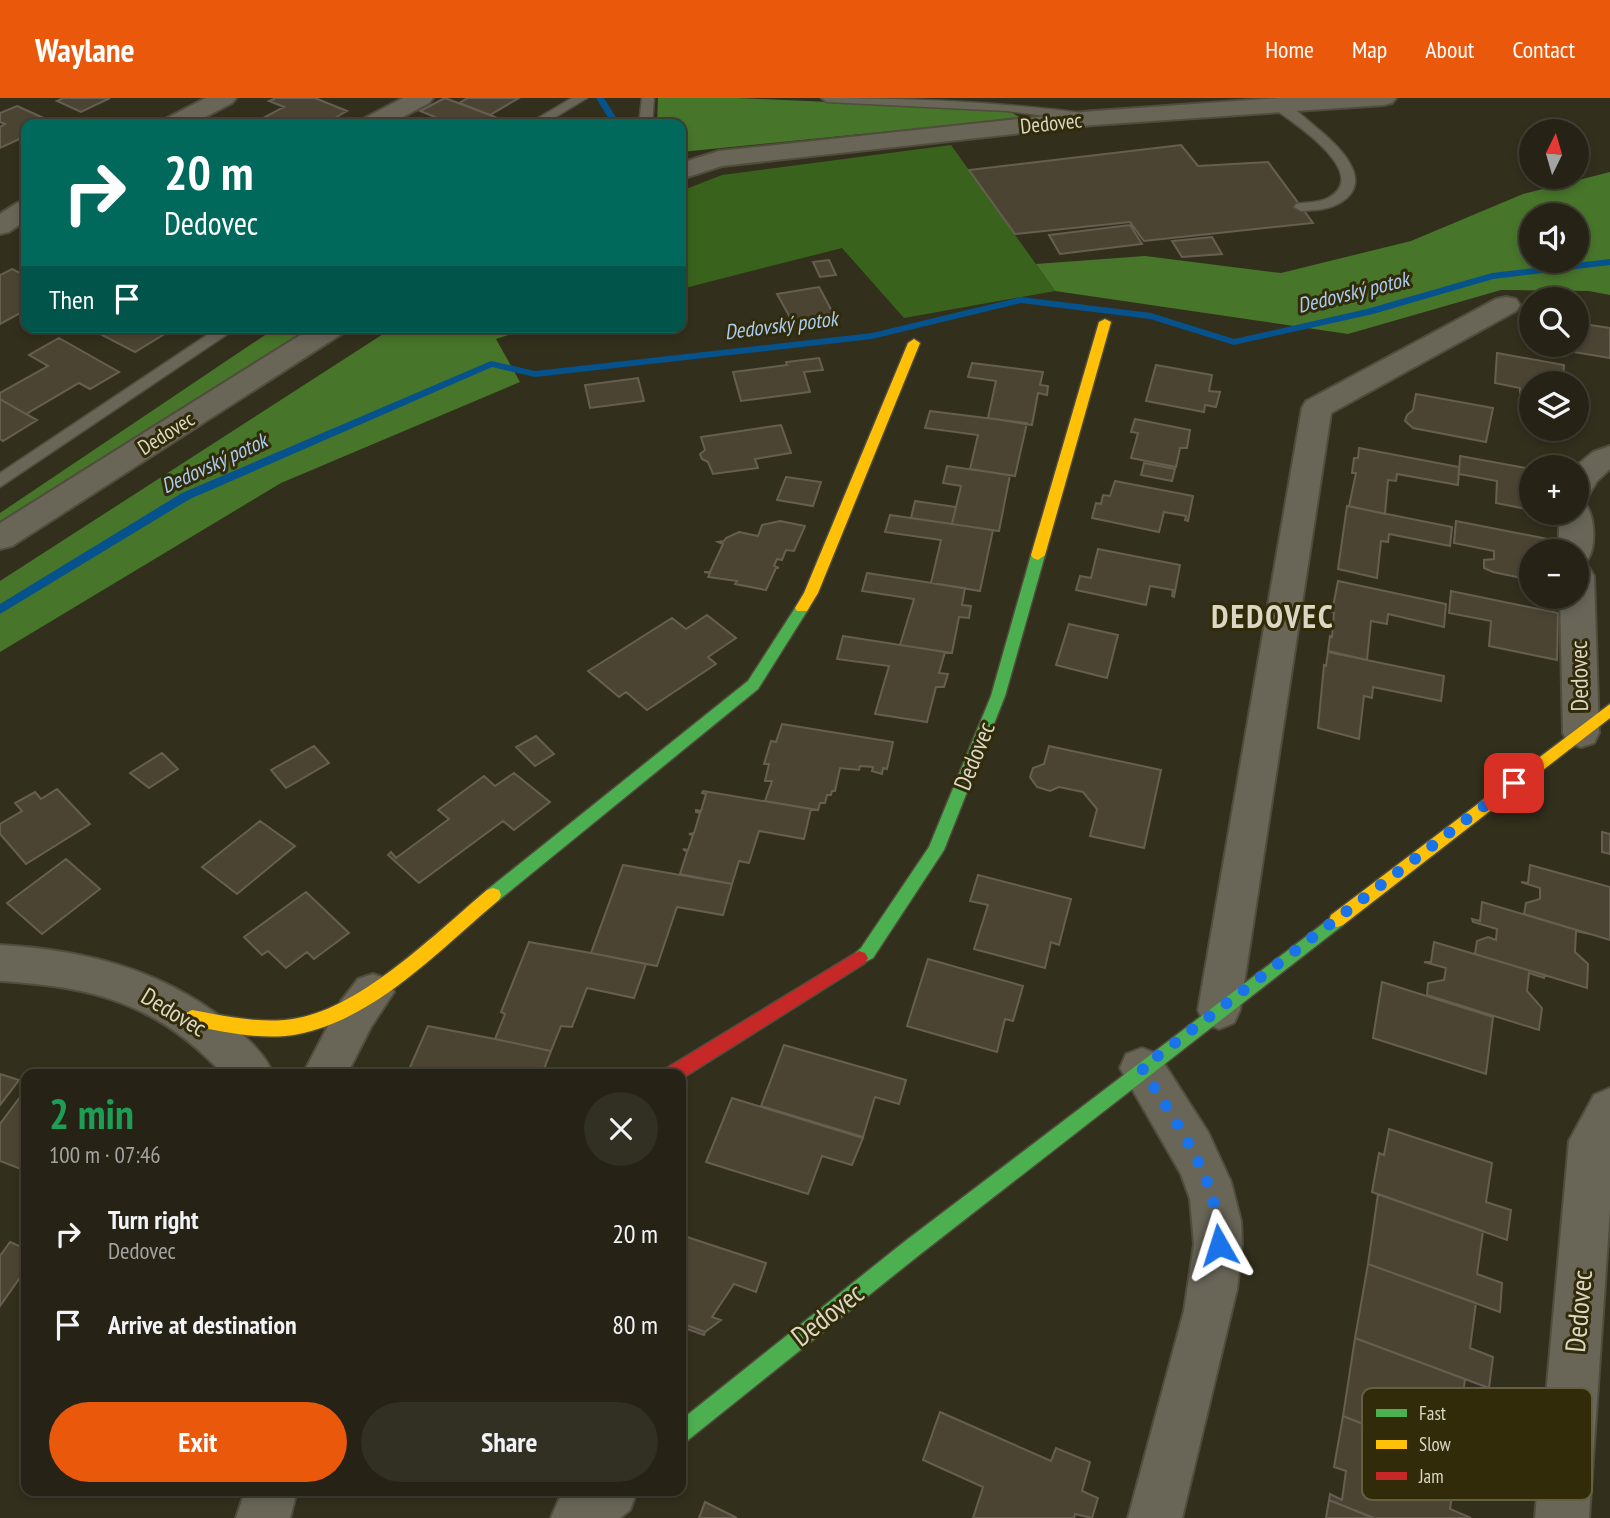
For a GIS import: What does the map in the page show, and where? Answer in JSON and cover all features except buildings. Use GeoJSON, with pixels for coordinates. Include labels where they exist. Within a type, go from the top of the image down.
{"type":"FeatureCollection","features":[{"type":"Feature","properties":{"kind":"street"},"geometry":{"type":"LineString","coordinates":[[184,119],[224,98]]}},
{"type":"Feature","properties":{"kind":"street"},"geometry":{"type":"LineString","coordinates":[[381,119],[421,98]]}},
{"type":"Feature","properties":{"kind":"street","name":"Dedovec"},"geometry":{"type":"LineString","coordinates":[[686,161],[1094,118],[1384,98]]}},
{"type":"Feature","properties":{"kind":"street","name":"Dedovec"},"geometry":{"type":"LineString","coordinates":[[686,169],[719,159]]}},
{"type":"Feature","properties":{"kind":"street"},"geometry":{"type":"LineString","coordinates":[[0,227],[21,212]]}},
{"type":"Feature","properties":{"kind":"street"},"geometry":{"type":"LineString","coordinates":[[0,227],[21,225]]}},
{"type":"Feature","properties":{"kind":"street"},"geometry":{"type":"LineString","coordinates":[[0,248],[21,237]]}},
{"type":"Feature","properties":{"kind":"street"},"geometry":{"type":"LineString","coordinates":[[1219,1010],[1317,408],[1506,305]]}},
{"type":"Feature","properties":{"kind":"street","name":"Dedovec"},"geometry":{"type":"LineString","coordinates":[[681,1069],[867,953],[936,850],[998,696],[1105,322]]}},
{"type":"Feature","properties":{"kind":"street","name":"Dedovec"},"geometry":{"type":"LineString","coordinates":[[0,538],[324,333]]}},
{"type":"Feature","properties":{"kind":"street"},"geometry":{"type":"LineString","coordinates":[[192,1018],[251,1028],[293,1029],[332,1017],[373,992],[753,685],[811,593],[914,343]]}},
{"type":"Feature","properties":{"kind":"street"},"geometry":{"type":"LineString","coordinates":[[1589,470],[1610,456]]}},
{"type":"Feature","properties":{"kind":"street","name":"Dedovec"},"geometry":{"type":"LineString","coordinates":[[1578,609],[1581,733]]}},
{"type":"Feature","properties":{"kind":"street","name":"Dedovec"},"geometry":{"type":"LineString","coordinates":[[686,1429],[794,1340],[1142,1068],[1610,710]]}},
{"type":"Feature","properties":{"kind":"street","name":"Dedovec"},"geometry":{"type":"LineString","coordinates":[[0,963],[25,964],[93,975],[151,993],[192,1018],[226,1045],[247,1069]]}},
{"type":"Feature","properties":{"kind":"street"},"geometry":{"type":"LineString","coordinates":[[327,1069],[344,1035],[373,992]]}},
{"type":"Feature","properties":{"kind":"street"},"geometry":{"type":"LineString","coordinates":[[1142,1068],[1192,1151],[1213,1197],[1219,1230],[1218,1261],[1155,1518]]}},
{"type":"Feature","properties":{"kind":"street","name":"Dedovec"},"geometry":{"type":"LineString","coordinates":[[1572,1388],[1592,1141],[1610,1109]]}},
{"type":"Feature","properties":{"kind":"street"},"geometry":{"type":"LineString","coordinates":[[263,1518],[270,1496]]}},
{"type":"Feature","properties":{"kind":"street"},"geometry":{"type":"LineString","coordinates":[[578,1518],[605,1496]]}},
{"type":"Feature","properties":{"kind":"street","name":"Dedovec"},"geometry":{"type":"LineString","coordinates":[[1562,1518],[1563,1500]]}},
{"type":"Feature","properties":{"kind":"lane"},"geometry":{"type":"LineString","coordinates":[[543,119],[581,98]]}},
{"type":"Feature","properties":{"kind":"lane"},"geometry":{"type":"LineString","coordinates":[[646,119],[648,98]]}},
{"type":"Feature","properties":{"kind":"lane"},"geometry":{"type":"LineString","coordinates":[[827,98],[1007,107],[1094,118]]}},
{"type":"Feature","properties":{"kind":"lane"},"geometry":{"type":"LineString","coordinates":[[1278,105],[1331,147],[1344,163],[1350,177],[1346,192],[1333,202],[1301,207]]}},
{"type":"Feature","properties":{"kind":"lane"},"geometry":{"type":"LineString","coordinates":[[548,116],[556,119]]}},
{"type":"Feature","properties":{"kind":"lane"},"geometry":{"type":"LineString","coordinates":[[0,481],[221,333]]}},
{"type":"Feature","properties":{"kind":"green space"},"geometry":{"type":"Polygon","coordinates":[[[658,98],[738,98],[1007,110],[1021,118],[686,152],[686,119],[657,119],[658,98]]]}},
{"type":"Feature","properties":{"kind":"green space"},"geometry":{"type":"Polygon","coordinates":[[[951,145],[1055,291],[904,318],[842,248],[686,288],[686,189],[722,175],[951,145]]]}},
{"type":"Feature","properties":{"kind":"green space"},"geometry":{"type":"Polygon","coordinates":[[[1610,172],[1610,295],[1589,291],[1589,287],[1519,287],[1519,290],[1501,290],[1348,334],[1055,291],[1036,264],[1145,256],[1281,273],[1411,241],[1523,194],[1543,189],[1589,189],[1589,177],[1610,172]]]}},
{"type":"Feature","properties":{"kind":"green space"},"geometry":{"type":"Polygon","coordinates":[[[268,333],[324,333],[0,538],[0,513],[268,333]]]}},
{"type":"Feature","properties":{"kind":"green space"},"geometry":{"type":"Polygon","coordinates":[[[385,333],[514,333],[496,339],[520,382],[281,483],[0,652],[0,581],[385,333]]]}},
{"type":"Feature","properties":{"kind":"waterway"},"geometry":{"type":"LineString","coordinates":[[600,98],[613,119]]}},
{"type":"Feature","properties":{"kind":"waterway","name":"Dedovský potok"},"geometry":{"type":"LineString","coordinates":[[0,610],[186,496],[491,364],[535,374],[872,336],[1021,300],[1151,316],[1234,342],[1369,312],[1492,276],[1610,262]]}},
{"type":"Feature","properties":{"kind":"traffic: fast"},"geometry":{"type":"LineString","coordinates":[[859,958],[867,953],[936,850],[998,696],[1038,555]]}},
{"type":"Feature","properties":{"kind":"traffic: fast"},"geometry":{"type":"LineString","coordinates":[[493,895],[753,685],[802,608]]}},
{"type":"Feature","properties":{"kind":"traffic: fast"},"geometry":{"type":"LineString","coordinates":[[686,1429],[911,1249],[1337,920]]}},
{"type":"Feature","properties":{"kind":"traffic: slow"},"geometry":{"type":"LineString","coordinates":[[1038,555],[1105,322]]}},
{"type":"Feature","properties":{"kind":"traffic: slow"},"geometry":{"type":"LineString","coordinates":[[802,608],[811,593],[914,343]]}},
{"type":"Feature","properties":{"kind":"traffic: slow"},"geometry":{"type":"LineString","coordinates":[[1337,920],[1610,710]]}},
{"type":"Feature","properties":{"kind":"traffic: slow"},"geometry":{"type":"LineString","coordinates":[[192,1018],[272,1028],[299,1026],[323,1019],[375,991],[493,895]]}},
{"type":"Feature","properties":{"kind":"traffic: jam"},"geometry":{"type":"LineString","coordinates":[[681,1069],[859,958]]}},
{"type":"Feature","properties":{"kind":"district","name":"DEDOVEC"},"geometry":{"type":"Point","coordinates":[1273,616]}},
{"type":"Feature","properties":{"kind":"route"},"geometry":{"type":"LineString","coordinates":[[1219,1245],[1213,1197],[1192,1151],[1142,1068],[1514,783]]}}]}
